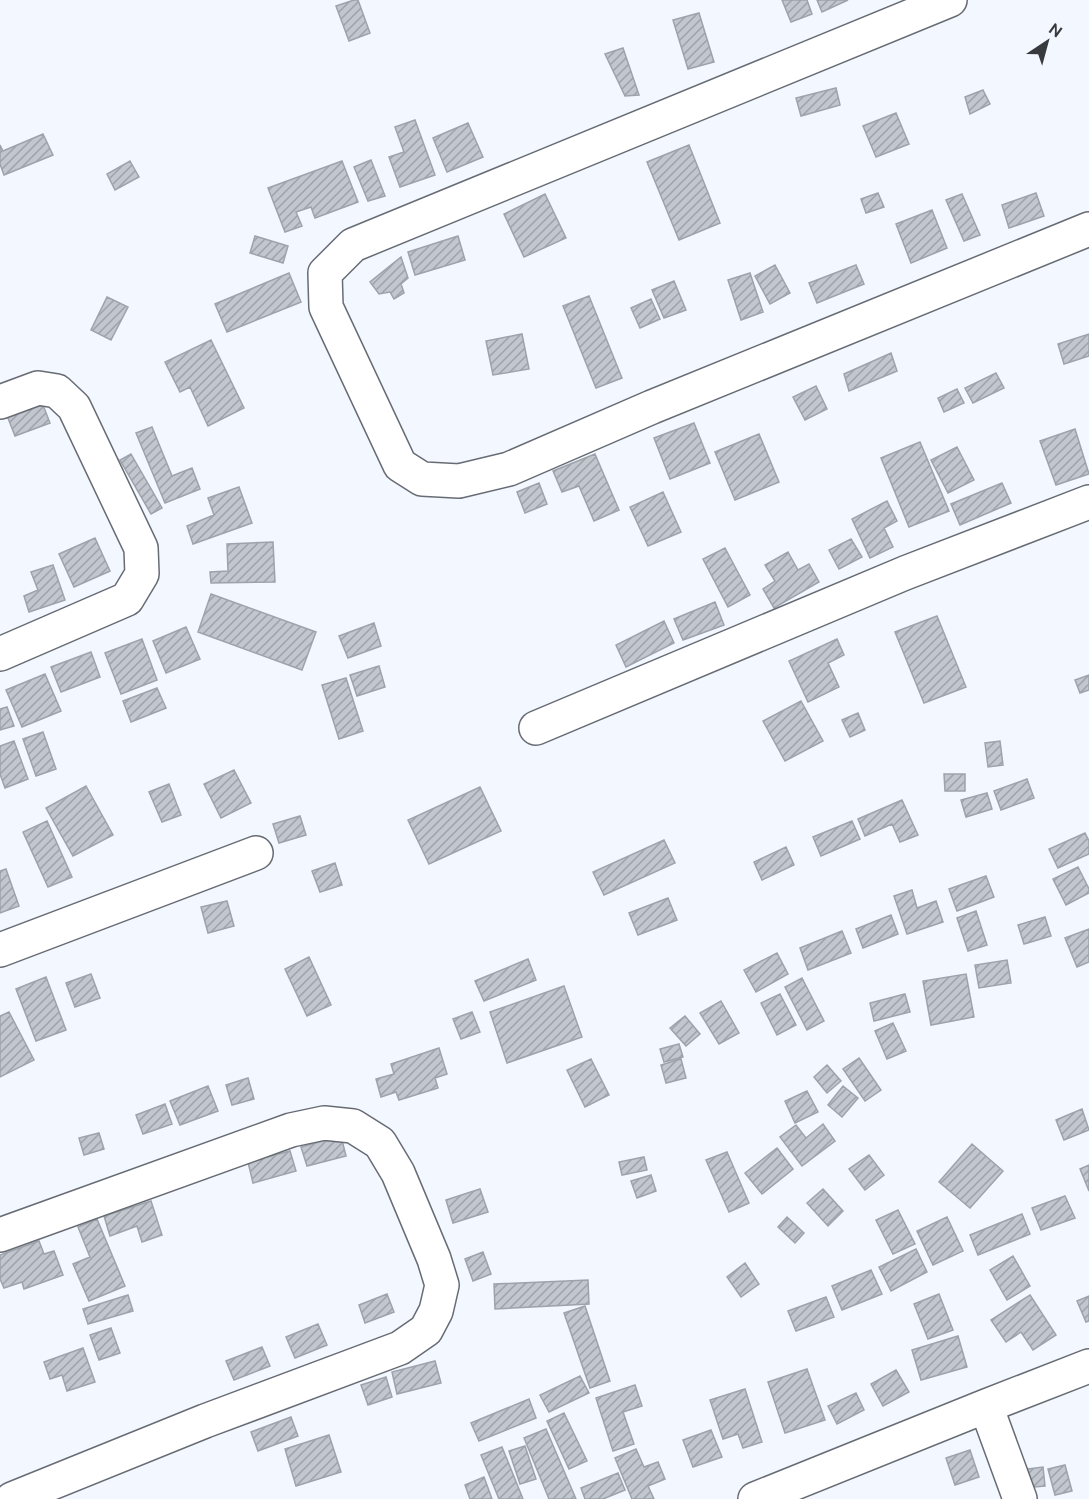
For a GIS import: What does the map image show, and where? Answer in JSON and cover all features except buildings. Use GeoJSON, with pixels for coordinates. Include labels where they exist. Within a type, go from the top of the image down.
{"type":"FeatureCollection","features":[{"type":"Feature","properties":{"kind":"street"},"geometry":{"type":"LineString","coordinates":[[950,0],[353,245],[325,273],[326,307],[400,465],[422,479],[459,481],[509,469],[651,407],[1089,229]]}},
{"type":"Feature","properties":{"kind":"street"},"geometry":{"type":"LineString","coordinates":[[0,402],[38,388],[57,391],[74,407],[141,548],[142,574],[127,599],[0,654]]}},
{"type":"Feature","properties":{"kind":"street"},"geometry":{"type":"LineString","coordinates":[[536,728],[905,573],[1089,502]]}},
{"type":"Feature","properties":{"kind":"street"},"geometry":{"type":"LineString","coordinates":[[0,950],[256,854]]}},
{"type":"Feature","properties":{"kind":"street"},"geometry":{"type":"LineString","coordinates":[[0,1235],[291,1130],[324,1123],[353,1126],[381,1143],[398,1173],[434,1259],[442,1285],[436,1311],[426,1330],[400,1348],[205,1421],[12,1499]]}},
{"type":"Feature","properties":{"kind":"street"},"geometry":{"type":"LineString","coordinates":[[755,1499],[1089,1366]]}},
{"type":"Feature","properties":{"kind":"street"},"geometry":{"type":"LineString","coordinates":[[986,1406],[1020,1499]]}}]}
